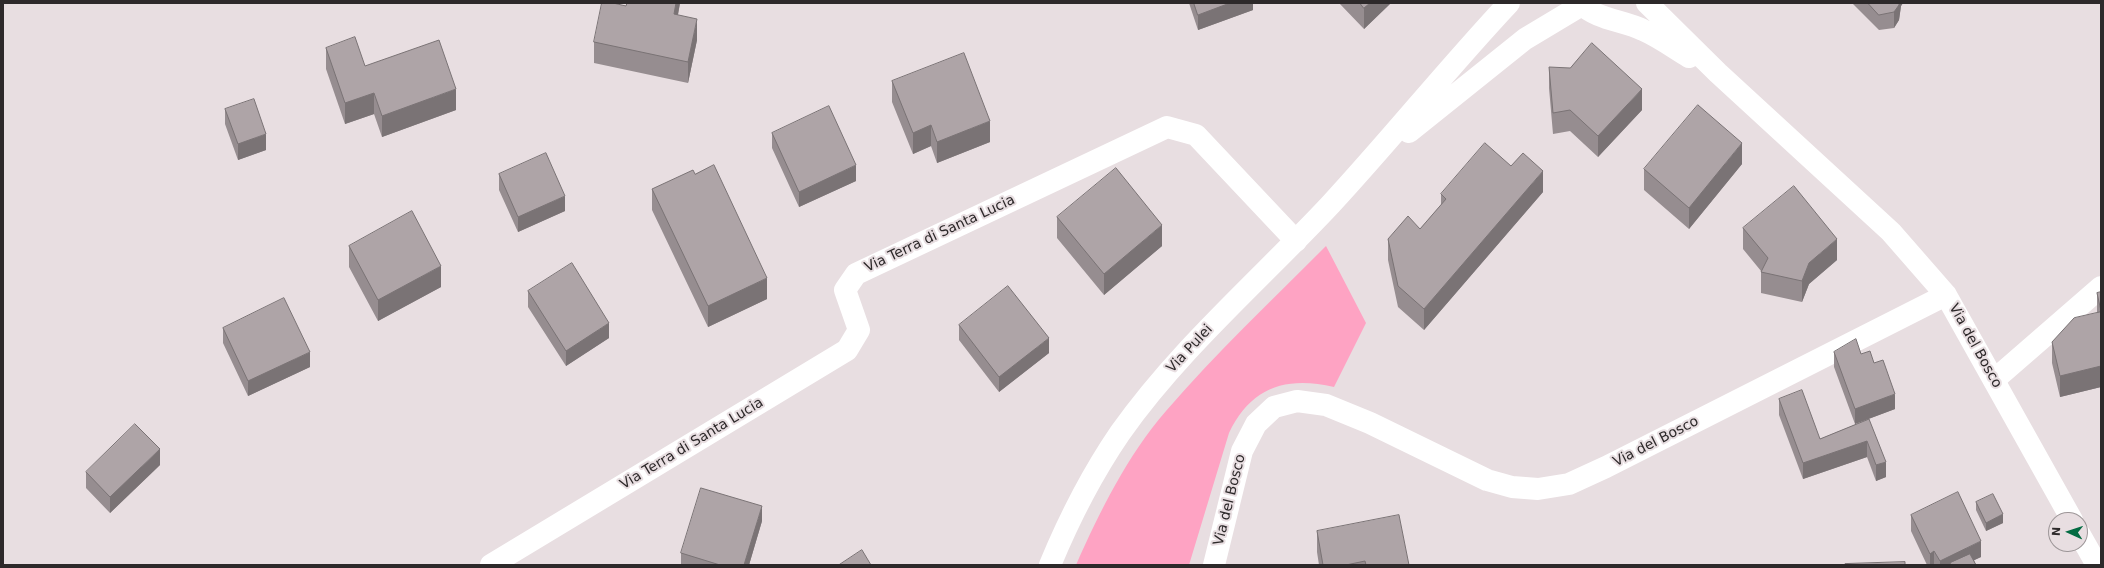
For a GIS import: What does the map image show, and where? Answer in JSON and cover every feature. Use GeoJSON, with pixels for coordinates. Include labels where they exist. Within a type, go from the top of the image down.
{"type":"FeatureCollection","features":[{"type":"Feature","properties":{"kind":"street"},"geometry":{"type":"LineString","coordinates":[[1370,162],[1467,48],[1509,3]]}},
{"type":"Feature","properties":{"kind":"street"},"geometry":{"type":"LineString","coordinates":[[1647,3],[1718,74],[1891,232],[1946,295]]}},
{"type":"Feature","properties":{"kind":"street"},"geometry":{"type":"LineString","coordinates":[[1370,162],[1525,39],[1559,19],[1587,7],[1644,30],[1718,74]]}},
{"type":"Feature","properties":{"kind":"street","name":"Via Terra di Santa Lucia"},"geometry":{"type":"LineString","coordinates":[[491,565],[847,350],[859,330],[845,290],[856,274],[1167,127],[1196,135],[1296,241]]}},
{"type":"Feature","properties":{"kind":"street","name":"Via Pulei"},"geometry":{"type":"LineString","coordinates":[[1050,565],[1088,483],[1121,432],[1160,382],[1370,162]]}},
{"type":"Feature","properties":{"kind":"street"},"geometry":{"type":"LineString","coordinates":[[1994,380],[2101,287]]}},
{"type":"Feature","properties":{"kind":"street","name":"Via del Bosco"},"geometry":{"type":"LineString","coordinates":[[1214,565],[1242,450],[1256,424],[1274,408],[1297,401],[1326,405],[1370,422],[1487,480],[1512,487],[1538,489],[1569,484],[1606,468],[1946,295],[2068,512]]}},
{"type":"Feature","properties":{"kind":"street"},"geometry":{"type":"LineString","coordinates":[[2088,549],[2097,565]]}},
{"type":"Feature","properties":{"kind":"shaded area"},"geometry":{"type":"Polygon","coordinates":[[[1326,246],[1366,323],[1334,387],[1300,383],[1272,389],[1259,395],[1238,417],[1229,433],[1189,565],[1076,565],[1115,485],[1152,428],[1185,389],[1224,348],[1326,246]]]}},
{"type":"Feature","properties":{"kind":"building"},"geometry":{"type":"Polygon","coordinates":[[[602,3],[613,3],[626,6],[627,3],[676,3],[674,14],[697,19],[688,62],[594,42],[602,3]]]}},
{"type":"Feature","properties":{"kind":"building"},"geometry":{"type":"Polygon","coordinates":[[[1194,3],[1230,3],[1198,15],[1194,3]]]}},
{"type":"Feature","properties":{"kind":"building"},"geometry":{"type":"Polygon","coordinates":[[[1360,3],[1370,3],[1364,8],[1360,3]]]}},
{"type":"Feature","properties":{"kind":"building"},"geometry":{"type":"Polygon","coordinates":[[[1868,3],[1899,3],[1899,5],[1894,12],[1879,15],[1868,3]]]}},
{"type":"Feature","properties":{"kind":"building"},"geometry":{"type":"Polygon","coordinates":[[[355,37],[365,66],[439,40],[456,89],[382,116],[374,93],[345,103],[326,48],[355,37]]]}},
{"type":"Feature","properties":{"kind":"building"},"geometry":{"type":"Polygon","coordinates":[[[1592,43],[1642,89],[1598,136],[1570,110],[1553,113],[1549,67],[1570,68],[1592,43]]]}},
{"type":"Feature","properties":{"kind":"building"},"geometry":{"type":"Polygon","coordinates":[[[964,53],[990,121],[937,142],[931,125],[913,133],[892,81],[964,53]]]}},
{"type":"Feature","properties":{"kind":"building"},"geometry":{"type":"Polygon","coordinates":[[[254,99],[266,134],[238,144],[225,109],[254,99]]]}},
{"type":"Feature","properties":{"kind":"building"},"geometry":{"type":"Polygon","coordinates":[[[1698,105],[1742,143],[1689,208],[1644,169],[1698,105]]]}},
{"type":"Feature","properties":{"kind":"building"},"geometry":{"type":"Polygon","coordinates":[[[829,106],[856,165],[799,192],[772,133],[829,106]]]}},
{"type":"Feature","properties":{"kind":"building"},"geometry":{"type":"Polygon","coordinates":[[[1485,143],[1511,166],[1523,153],[1543,171],[1424,309],[1398,286],[1388,239],[1408,216],[1420,229],[1446,199],[1441,194],[1485,143]]]}},
{"type":"Feature","properties":{"kind":"building"},"geometry":{"type":"Polygon","coordinates":[[[546,153],[565,196],[518,217],[499,174],[546,153]]]}},
{"type":"Feature","properties":{"kind":"building"},"geometry":{"type":"Polygon","coordinates":[[[714,165],[767,278],[708,306],[652,189],[693,170],[695,174],[714,165]]]}},
{"type":"Feature","properties":{"kind":"building"},"geometry":{"type":"Polygon","coordinates":[[[1116,168],[1162,225],[1104,274],[1057,217],[1116,168]]]}},
{"type":"Feature","properties":{"kind":"building"},"geometry":{"type":"Polygon","coordinates":[[[1794,186],[1837,239],[1809,263],[1802,281],[1761,272],[1768,258],[1743,228],[1794,186]]]}},
{"type":"Feature","properties":{"kind":"building"},"geometry":{"type":"Polygon","coordinates":[[[412,211],[441,266],[378,300],[349,246],[412,211]]]}},
{"type":"Feature","properties":{"kind":"building"},"geometry":{"type":"Polygon","coordinates":[[[572,263],[609,323],[566,351],[528,291],[572,263]]]}},
{"type":"Feature","properties":{"kind":"building"},"geometry":{"type":"Polygon","coordinates":[[[1008,286],[1049,338],[999,377],[959,325],[1008,286]]]}},
{"type":"Feature","properties":{"kind":"building"},"geometry":{"type":"Polygon","coordinates":[[[2101,292],[2101,311],[2097,293],[2101,292]]]}},
{"type":"Feature","properties":{"kind":"building"},"geometry":{"type":"Polygon","coordinates":[[[284,298],[310,352],[248,381],[223,328],[284,298]]]}},
{"type":"Feature","properties":{"kind":"building"},"geometry":{"type":"Polygon","coordinates":[[[2101,312],[2101,366],[2060,376],[2052,342],[2074,318],[2101,312]]]}},
{"type":"Feature","properties":{"kind":"building"},"geometry":{"type":"Polygon","coordinates":[[[1856,339],[1861,354],[1870,351],[1874,363],[1883,360],[1895,394],[1855,409],[1834,352],[1856,339]]]}},
{"type":"Feature","properties":{"kind":"building"},"geometry":{"type":"Polygon","coordinates":[[[1802,390],[1820,439],[1869,419],[1886,462],[1876,465],[1867,441],[1803,463],[1779,399],[1802,390]]]}},
{"type":"Feature","properties":{"kind":"building"},"geometry":{"type":"Polygon","coordinates":[[[135,424],[160,449],[110,497],[86,472],[135,424]]]}},
{"type":"Feature","properties":{"kind":"building"},"geometry":{"type":"Polygon","coordinates":[[[701,488],[762,506],[744,565],[720,565],[681,553],[701,488]]]}},
{"type":"Feature","properties":{"kind":"building"},"geometry":{"type":"Polygon","coordinates":[[[1958,492],[1981,541],[1940,561],[1934,551],[1930,554],[1911,515],[1958,492]]]}},
{"type":"Feature","properties":{"kind":"building"},"geometry":{"type":"Polygon","coordinates":[[[1993,494],[2003,514],[1986,523],[1976,502],[1993,494]]]}},
{"type":"Feature","properties":{"kind":"building"},"geometry":{"type":"Polygon","coordinates":[[[1399,515],[1409,565],[1366,565],[1365,561],[1346,565],[1323,565],[1317,531],[1399,515]]]}},
{"type":"Feature","properties":{"kind":"building"},"geometry":{"type":"Polygon","coordinates":[[[862,550],[871,565],[839,565],[862,550]]]}},
{"type":"Feature","properties":{"kind":"building"},"geometry":{"type":"Polygon","coordinates":[[[1970,554],[1976,565],[1951,565],[1950,563],[1970,554]]]}},
{"type":"Feature","properties":{"kind":"building"},"geometry":{"type":"Polygon","coordinates":[[[1905,562],[1905,565],[1845,565],[1845,564],[1905,562]]]}}]}
